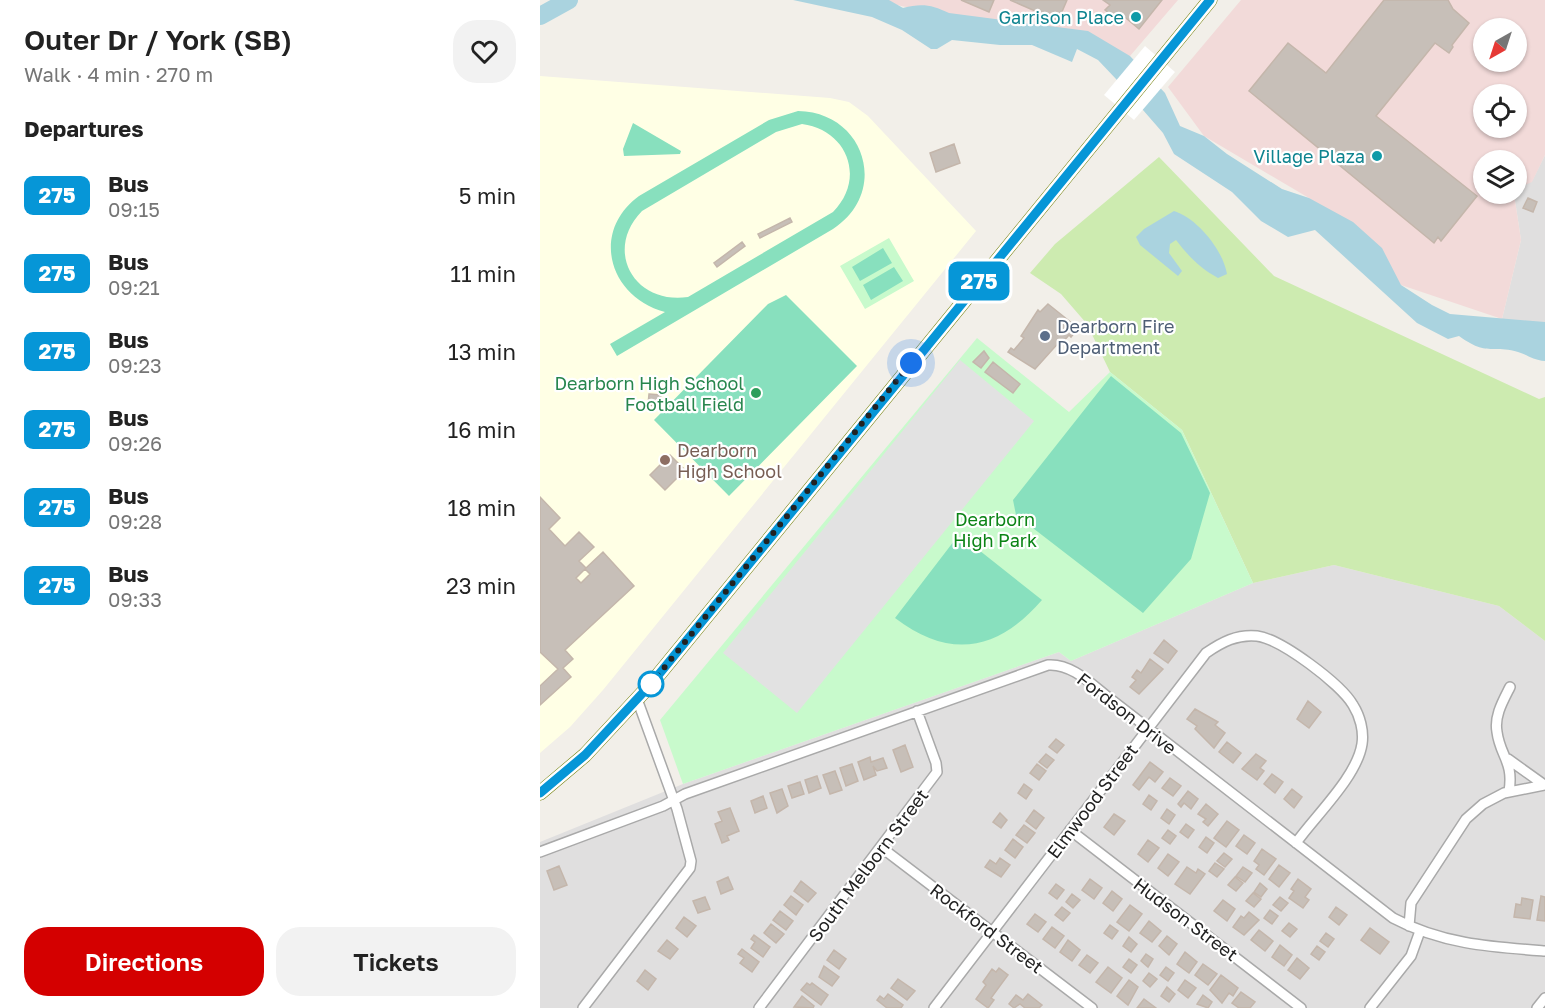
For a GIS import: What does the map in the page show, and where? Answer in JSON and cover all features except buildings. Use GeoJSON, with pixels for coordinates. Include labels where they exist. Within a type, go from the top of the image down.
{"type":"FeatureCollection","features":[{"type":"Feature","properties":{"kind":"main road"},"geometry":{"type":"LineString","coordinates":[[540,793],[585,755],[638,699],[1159,59],[1210,0]]}},
{"type":"Feature","properties":{"kind":"street","name":"Elmwood Street"},"geometry":{"type":"LineString","coordinates":[[934,1008],[1206,653],[1230,639],[1249,636],[1270,639],[1305,662],[1340,690],[1352,703],[1361,726],[1362,744],[1350,772],[1296,843]]}},
{"type":"Feature","properties":{"kind":"street","name":"Fordson Drive"},"geometry":{"type":"LineString","coordinates":[[540,852],[663,806],[674,799],[917,711],[1057,664],[1069,667],[1393,918],[1420,931],[1476,946],[1545,951]]}},
{"type":"Feature","properties":{"kind":"street"},"geometry":{"type":"LineString","coordinates":[[1509,791],[1511,778],[1508,759],[1497,733],[1498,712],[1510,687]]}},
{"type":"Feature","properties":{"kind":"street"},"geometry":{"type":"LineString","coordinates":[[583,1008],[690,868],[691,854],[638,699]]}},
{"type":"Feature","properties":{"kind":"street","name":"South Melborn Street"},"geometry":{"type":"LineString","coordinates":[[759,1008],[882,848],[937,772],[936,763],[917,711]]}},
{"type":"Feature","properties":{"kind":"street"},"geometry":{"type":"LineString","coordinates":[[1508,759],[1544,784]]}},
{"type":"Feature","properties":{"kind":"street"},"geometry":{"type":"LineString","coordinates":[[1409,926],[1411,903],[1466,819],[1483,804],[1509,791],[1544,784]]}},
{"type":"Feature","properties":{"kind":"street","name":"Hudson Street"},"geometry":{"type":"LineString","coordinates":[[1070,830],[1301,1008]]}},
{"type":"Feature","properties":{"kind":"street","name":"Rockford Street"},"geometry":{"type":"LineString","coordinates":[[882,848],[1092,1008]]}},
{"type":"Feature","properties":{"kind":"street"},"geometry":{"type":"LineString","coordinates":[[1370,1008],[1411,956],[1420,931]]}},
{"type":"Feature","properties":{"kind":"street"},"geometry":{"type":"LineString","coordinates":[[1537,1008],[1545,998]]}},
{"type":"Feature","properties":{"kind":"shaded area"},"geometry":{"type":"Polygon","coordinates":[[[874,0],[1178,0],[1130,56],[874,0]]]}},
{"type":"Feature","properties":{"kind":"shaded area"},"geometry":{"type":"Polygon","coordinates":[[[1241,0],[1545,0],[1545,155],[1532,182],[1527,184],[1527,150],[1473,150],[1473,204],[1516,204],[1521,240],[1502,319],[1401,285],[1309,198],[1204,136],[1168,87],[1241,0]]]}},
{"type":"Feature","properties":{"kind":"shaded area","name":"Dearborn High School"},"geometry":{"type":"Polygon","coordinates":[[[540,76],[830,98],[849,102],[868,116],[976,231],[603,690],[570,727],[540,753],[540,76]]]}},
{"type":"Feature","properties":{"kind":"shaded area"},"geometry":{"type":"Polygon","coordinates":[[[1545,155],[1545,324],[1502,319],[1521,240],[1516,204],[1527,204],[1527,183],[1532,181],[1545,155]]]}},
{"type":"Feature","properties":{"kind":"shaded area"},"geometry":{"type":"Polygon","coordinates":[[[960,360],[1034,421],[797,713],[723,653],[960,360]]]}},
{"type":"Feature","properties":{"kind":"shaded area"},"geometry":{"type":"Polygon","coordinates":[[[1334,565],[1499,606],[1545,641],[1545,1008],[540,1008],[540,842],[683,784],[1059,652],[1071,661],[1253,583],[1334,565]]]}},
{"type":"Feature","properties":{"kind":"green space"},"geometry":{"type":"Polygon","coordinates":[[[798,111],[821,115],[840,125],[854,139],[862,156],[865,176],[861,195],[851,213],[833,229],[617,356],[610,344],[665,312],[646,304],[630,293],[619,278],[613,262],[611,245],[615,227],[624,211],[639,196],[769,120],[798,111]],[[802,124],[776,132],[642,211],[631,227],[625,242],[625,258],[630,272],[640,284],[653,293],[669,297],[688,297],[833,212],[843,199],[849,185],[850,171],[841,146],[818,128],[802,124]]]}},
{"type":"Feature","properties":{"kind":"green space"},"geometry":{"type":"Polygon","coordinates":[[[633,123],[681,151],[680,154],[624,156],[623,149],[633,123]]]}},
{"type":"Feature","properties":{"kind":"green space"},"geometry":{"type":"Polygon","coordinates":[[[1159,157],[1274,276],[1539,399],[1545,397],[1545,641],[1499,606],[1334,565],[1253,583],[1182,430],[1110,372],[1087,324],[1061,294],[1030,273],[1055,244],[1159,157]]]}},
{"type":"Feature","properties":{"kind":"green space"},"geometry":{"type":"Polygon","coordinates":[[[889,238],[914,281],[865,309],[840,266],[889,238]]]}},
{"type":"Feature","properties":{"kind":"green space"},"geometry":{"type":"Polygon","coordinates":[[[883,248],[892,263],[860,281],[852,267],[883,248]]]}},
{"type":"Feature","properties":{"kind":"green space"},"geometry":{"type":"Polygon","coordinates":[[[894,267],[903,281],[871,300],[863,285],[894,267]]]}},
{"type":"Feature","properties":{"kind":"green space","name":"Dearborn High School Football Field"},"geometry":{"type":"Polygon","coordinates":[[[786,295],[857,366],[729,496],[654,420],[768,304],[786,295]]]}},
{"type":"Feature","properties":{"kind":"green space","name":"Dearborn High Park"},"geometry":{"type":"Polygon","coordinates":[[[977,338],[1069,412],[1110,372],[1182,430],[1253,583],[1071,661],[1059,652],[683,784],[660,720],[977,338]]]}},
{"type":"Feature","properties":{"kind":"green space"},"geometry":{"type":"Polygon","coordinates":[[[1111,376],[1181,433],[1210,493],[1191,559],[1143,613],[1016,515],[1013,500],[1111,376]]]}},
{"type":"Feature","properties":{"kind":"green space"},"geometry":{"type":"Polygon","coordinates":[[[965,539],[1042,600],[1008,630],[991,639],[973,644],[954,644],[935,640],[895,618],[954,541],[965,539]]]}},
{"type":"Feature","properties":{"kind":"water"},"geometry":{"type":"Polygon","coordinates":[[[793,0],[889,0],[903,8],[927,6],[949,13],[1088,31],[1130,56],[1165,93],[1180,126],[1204,136],[1227,154],[1282,189],[1309,198],[1353,222],[1382,248],[1401,285],[1432,305],[1450,314],[1545,322],[1545,361],[1509,350],[1483,348],[1459,336],[1448,339],[1417,323],[1315,230],[1288,237],[1261,221],[1232,192],[1174,154],[1163,133],[1116,79],[1098,60],[1077,49],[1072,62],[1032,45],[1000,45],[952,40],[937,49],[931,49],[902,30],[872,17],[793,0]]]}},
{"type":"Feature","properties":{"kind":"water"},"geometry":{"type":"Polygon","coordinates":[[[1174,211],[1191,220],[1208,236],[1225,265],[1227,274],[1218,278],[1212,274],[1195,262],[1176,240],[1170,244],[1169,253],[1182,271],[1178,276],[1140,245],[1136,237],[1144,229],[1174,211]]]}},
{"type":"Feature","properties":{"kind":"pier"},"geometry":{"type":"Polygon","coordinates":[[[1145,46],[1175,72],[1134,120],[1104,95],[1145,46]]]}},
{"type":"Feature","properties":{"kind":"waterway"},"geometry":{"type":"LineString","coordinates":[[540,16],[569,0]]}},
{"type":"Feature","properties":{"kind":"bus line","name":"275"},"geometry":{"type":"LineString","coordinates":[[540,793],[585,755],[651,684],[1159,59],[1210,0]]}},
{"type":"Feature","properties":{"kind":"place","name":"Garrison Place"},"geometry":{"type":"Point","coordinates":[1136,17]}},
{"type":"Feature","properties":{"kind":"place","name":"Village Plaza"},"geometry":{"type":"Point","coordinates":[1377,156]}},
{"type":"Feature","properties":{"kind":"place","name":"Dearborn Fire Department"},"geometry":{"type":"Point","coordinates":[1045,336]}},
{"type":"Feature","properties":{"kind":"place","name":"Dearborn High School Football Field"},"geometry":{"type":"Point","coordinates":[756,393]}},
{"type":"Feature","properties":{"kind":"place","name":"Dearborn High School"},"geometry":{"type":"Point","coordinates":[665,460]}},
{"type":"Feature","properties":{"kind":"route"},"geometry":{"type":"LineString","coordinates":[[651,684],[911,363]]}}]}
